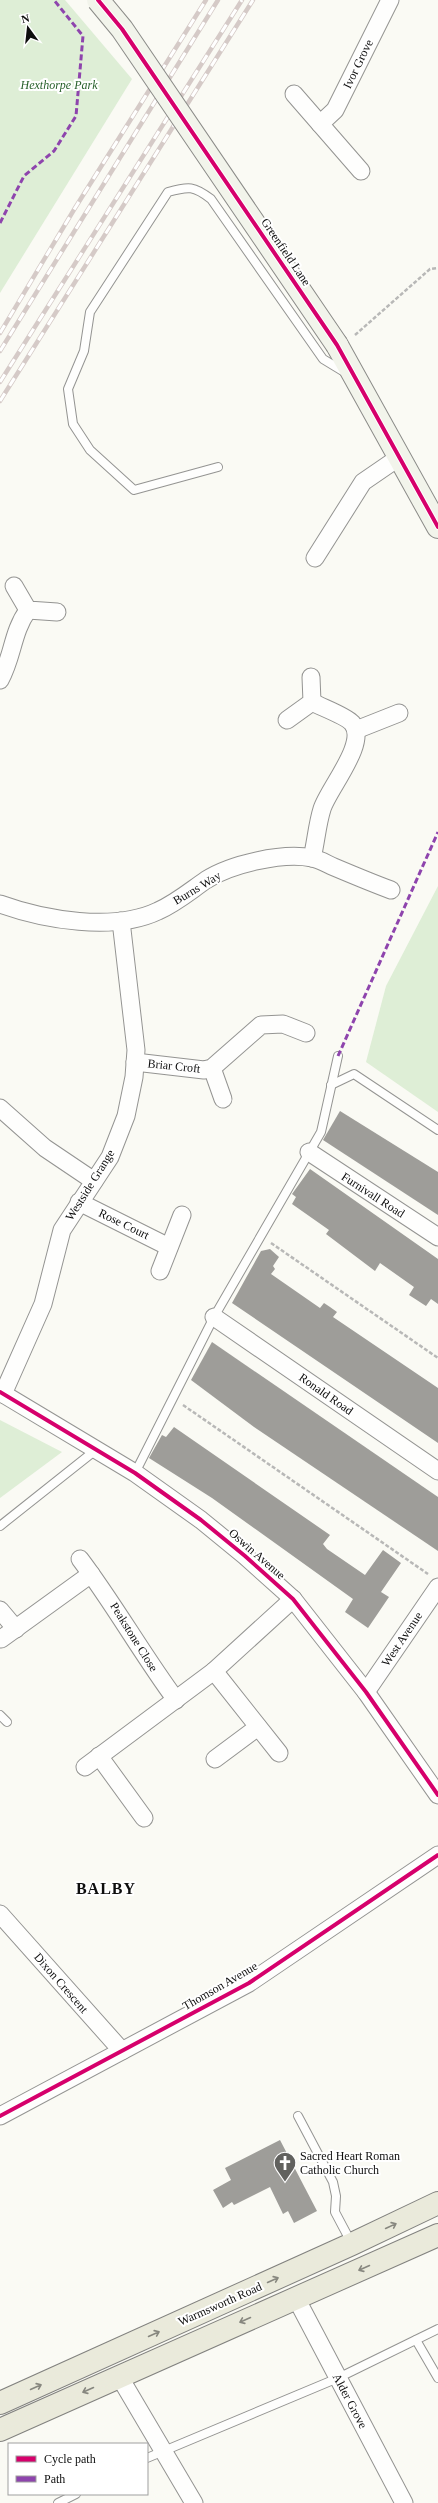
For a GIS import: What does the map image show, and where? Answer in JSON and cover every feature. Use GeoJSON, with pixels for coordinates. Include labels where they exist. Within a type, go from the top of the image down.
{"type":"FeatureCollection","features":[{"type":"Feature","properties":{"kind":"main road","name":"Warmsworth Road"},"geometry":{"type":"LineString","coordinates":[[0,2403],[352,2244],[438,2202]]}},
{"type":"Feature","properties":{"kind":"main road","name":"Warmsworth Road"},"geometry":{"type":"LineString","coordinates":[[0,2430],[438,2236]]}},
{"type":"Feature","properties":{"kind":"street","name":"Greenfield Lane"},"geometry":{"type":"LineString","coordinates":[[98,0],[126,36],[337,345],[398,458],[438,527]]}},
{"type":"Feature","properties":{"kind":"street","name":"Ivor Grove"},"geometry":{"type":"LineString","coordinates":[[320,124],[335,110],[390,0]]}},
{"type":"Feature","properties":{"kind":"street"},"geometry":{"type":"LineString","coordinates":[[294,94],[361,171]]}},
{"type":"Feature","properties":{"kind":"street"},"geometry":{"type":"LineString","coordinates":[[314,558],[363,482],[398,458]]}},
{"type":"Feature","properties":{"kind":"street"},"geometry":{"type":"LineString","coordinates":[[14,586],[28,610]]}},
{"type":"Feature","properties":{"kind":"street"},"geometry":{"type":"LineString","coordinates":[[28,610],[57,612]]}},
{"type":"Feature","properties":{"kind":"street"},"geometry":{"type":"LineString","coordinates":[[0,680],[8,661],[14,634],[28,610]]}},
{"type":"Feature","properties":{"kind":"street"},"geometry":{"type":"LineString","coordinates":[[311,677],[312,702]]}},
{"type":"Feature","properties":{"kind":"street"},"geometry":{"type":"LineString","coordinates":[[286,720],[312,702]]}},
{"type":"Feature","properties":{"kind":"street"},"geometry":{"type":"LineString","coordinates":[[312,702],[352,722],[356,730],[356,741],[352,754],[330,790],[322,809],[312,858]]}},
{"type":"Feature","properties":{"kind":"street"},"geometry":{"type":"LineString","coordinates":[[356,730],[398,713]]}},
{"type":"Feature","properties":{"kind":"street","name":"Burns Way"},"geometry":{"type":"LineString","coordinates":[[0,904],[17,910],[72,920],[121,921],[157,912],[186,896],[207,880],[228,869],[262,860],[289,857],[312,858],[390,890]]}},
{"type":"Feature","properties":{"kind":"street","name":"Westside Grange"},"geometry":{"type":"LineString","coordinates":[[1,1393],[43,1304],[62,1230],[110,1157],[119,1138],[126,1116],[136,1050],[121,921]]}},
{"type":"Feature","properties":{"kind":"street","name":"Briar Croft"},"geometry":{"type":"LineString","coordinates":[[135,1062],[204,1070],[212,1068],[261,1024],[283,1024],[306,1033]]}},
{"type":"Feature","properties":{"kind":"street","name":"Briar Croft"},"geometry":{"type":"LineString","coordinates":[[212,1068],[223,1099]]}},
{"type":"Feature","properties":{"kind":"street"},"geometry":{"type":"LineString","coordinates":[[0,1108],[45,1148],[94,1181]]}},
{"type":"Feature","properties":{"kind":"street","name":"Furnivall Road"},"geometry":{"type":"LineString","coordinates":[[309,1152],[438,1237]]}},
{"type":"Feature","properties":{"kind":"street","name":"Rose Court"},"geometry":{"type":"LineString","coordinates":[[80,1202],[169,1246]]}},
{"type":"Feature","properties":{"kind":"street"},"geometry":{"type":"LineString","coordinates":[[160,1271],[182,1215]]}},
{"type":"Feature","properties":{"kind":"street","name":"Ronald Road"},"geometry":{"type":"LineString","coordinates":[[214,1317],[438,1471]]}},
{"type":"Feature","properties":{"kind":"street","name":"Oswin Avenue"},"geometry":{"type":"LineString","coordinates":[[1,1393],[135,1473],[201,1520],[245,1556],[293,1599],[366,1692],[438,1795]]}},
{"type":"Feature","properties":{"kind":"street","name":"Peakstone Close"},"geometry":{"type":"LineString","coordinates":[[80,1559],[110,1599],[146,1659],[176,1700]]}},
{"type":"Feature","properties":{"kind":"street"},"geometry":{"type":"LineString","coordinates":[[1,1639],[91,1574]]}},
{"type":"Feature","properties":{"kind":"street","name":"West Avenue"},"geometry":{"type":"LineString","coordinates":[[366,1692],[435,1582]]}},
{"type":"Feature","properties":{"kind":"street"},"geometry":{"type":"LineString","coordinates":[[85,1767],[214,1671],[293,1599]]}},
{"type":"Feature","properties":{"kind":"street"},"geometry":{"type":"LineString","coordinates":[[0,1610],[16,1629]]}},
{"type":"Feature","properties":{"kind":"street"},"geometry":{"type":"LineString","coordinates":[[214,1671],[279,1754]]}},
{"type":"Feature","properties":{"kind":"street"},"geometry":{"type":"LineString","coordinates":[[215,1759],[258,1727]]}},
{"type":"Feature","properties":{"kind":"street"},"geometry":{"type":"LineString","coordinates":[[99,1756],[144,1818]]}},
{"type":"Feature","properties":{"kind":"street","name":"Thomson Avenue"},"geometry":{"type":"LineString","coordinates":[[0,2116],[249,1983],[438,1855]]}},
{"type":"Feature","properties":{"kind":"street","name":"Dixon Crescent"},"geometry":{"type":"LineString","coordinates":[[0,1914],[122,2051]]}},
{"type":"Feature","properties":{"kind":"street","name":"Alder Grove"},"geometry":{"type":"LineString","coordinates":[[296,2298],[404,2503]]}},
{"type":"Feature","properties":{"kind":"street"},"geometry":{"type":"LineString","coordinates":[[120,2376],[194,2503]]}},
{"type":"Feature","properties":{"kind":"lane"},"geometry":{"type":"LineString","coordinates":[[218,466],[134,490],[90,450],[73,424],[68,389],[84,351],[90,312],[168,192],[183,188],[197,188],[211,200],[323,359],[355,379]]}},
{"type":"Feature","properties":{"kind":"lane"},"geometry":{"type":"LineString","coordinates":[[135,1473],[214,1317],[320,1132],[338,1056]]}},
{"type":"Feature","properties":{"kind":"lane"},"geometry":{"type":"LineString","coordinates":[[331,1085],[354,1074],[438,1130]]}},
{"type":"Feature","properties":{"kind":"lane"},"geometry":{"type":"LineString","coordinates":[[0,1526],[97,1449]]}},
{"type":"Feature","properties":{"kind":"lane"},"geometry":{"type":"LineString","coordinates":[[0,1715],[8,1722]]}},
{"type":"Feature","properties":{"kind":"lane"},"geometry":{"type":"LineString","coordinates":[[298,2116],[332,2182],[336,2196],[335,2212],[352,2244]]}},
{"type":"Feature","properties":{"kind":"lane"},"geometry":{"type":"LineString","coordinates":[[148,2458],[338,2378],[438,2329]]}},
{"type":"Feature","properties":{"kind":"lane"},"geometry":{"type":"LineString","coordinates":[[416,2340],[438,2378]]}},
{"type":"Feature","properties":{"kind":"lane"},"geometry":{"type":"LineString","coordinates":[[58,2503],[74,2495]]}},
{"type":"Feature","properties":{"kind":"path"},"geometry":{"type":"LineString","coordinates":[[337,345],[361,331],[430,269],[438,268]]}},
{"type":"Feature","properties":{"kind":"path"},"geometry":{"type":"LineString","coordinates":[[260,1236],[438,1358]]}},
{"type":"Feature","properties":{"kind":"path"},"geometry":{"type":"LineString","coordinates":[[173,1398],[435,1582]]}},
{"type":"Feature","properties":{"kind":"green space","name":"Hexthorpe Park"},"geometry":{"type":"Polygon","coordinates":[[[0,0],[65,0],[132,79],[0,293],[0,0]]]}},
{"type":"Feature","properties":{"kind":"green space"},"geometry":{"type":"Polygon","coordinates":[[[438,886],[438,1112],[366,1062],[386,986],[438,886]]]}},
{"type":"Feature","properties":{"kind":"green space"},"geometry":{"type":"Polygon","coordinates":[[[0,1420],[62,1452],[0,1498],[0,1420]]]}},
{"type":"Feature","properties":{"kind":"building"},"geometry":{"type":"Polygon","coordinates":[[[340,1111],[438,1172],[438,1215],[323,1140],[340,1111]]]}},
{"type":"Feature","properties":{"kind":"building"},"geometry":{"type":"Polygon","coordinates":[[[310,1169],[438,1259],[438,1304],[431,1299],[426,1306],[409,1295],[414,1287],[380,1263],[375,1271],[326,1234],[329,1230],[292,1204],[296,1197],[292,1194],[310,1169]]]}},
{"type":"Feature","properties":{"kind":"building"},"geometry":{"type":"Polygon","coordinates":[[[270,1249],[279,1257],[273,1266],[275,1269],[271,1274],[320,1308],[324,1303],[330,1307],[337,1312],[333,1317],[438,1388],[438,1443],[232,1303],[261,1251],[270,1249]]]}},
{"type":"Feature","properties":{"kind":"building"},"geometry":{"type":"Polygon","coordinates":[[[212,1342],[438,1497],[438,1551],[254,1427],[191,1380],[212,1342]]]}},
{"type":"Feature","properties":{"kind":"building"},"geometry":{"type":"Polygon","coordinates":[[[174,1427],[330,1535],[323,1544],[327,1549],[365,1575],[383,1550],[401,1563],[381,1592],[389,1597],[368,1628],[345,1612],[353,1599],[212,1498],[149,1458],[162,1435],[166,1437],[174,1427]]]}},
{"type":"Feature","properties":{"kind":"building","name":"Sacred Heart Roman Catholic Church"},"geometry":{"type":"Polygon","coordinates":[[[280,2140],[317,2211],[294,2223],[288,2211],[283,2214],[270,2187],[234,2205],[232,2202],[223,2208],[213,2190],[231,2180],[225,2168],[280,2140]]]}},
{"type":"Feature","properties":{"kind":"railway"},"geometry":{"type":"LineString","coordinates":[[0,333],[75,208],[206,0]]}},
{"type":"Feature","properties":{"kind":"railway"},"geometry":{"type":"LineString","coordinates":[[0,351],[218,0]]}},
{"type":"Feature","properties":{"kind":"railway"},"geometry":{"type":"LineString","coordinates":[[0,382],[242,0]]}},
{"type":"Feature","properties":{"kind":"railway"},"geometry":{"type":"LineString","coordinates":[[0,401],[253,0]]}},
{"type":"Feature","properties":{"kind":"marked path"},"geometry":{"type":"LineString","coordinates":[[0,223],[24,176],[54,151],[76,116],[83,36],[54,0]]}},
{"type":"Feature","properties":{"kind":"marked path"},"geometry":{"type":"LineString","coordinates":[[338,1056],[438,832]]}},
{"type":"Feature","properties":{"kind":"cycle path"},"geometry":{"type":"LineString","coordinates":[[98,0],[122,29],[337,345],[438,527]]}},
{"type":"Feature","properties":{"kind":"cycle path"},"geometry":{"type":"LineString","coordinates":[[0,1392],[135,1473],[201,1520],[245,1556],[293,1599],[366,1692],[438,1795]]}},
{"type":"Feature","properties":{"kind":"cycle path"},"geometry":{"type":"LineString","coordinates":[[0,2116],[249,1983],[438,1855]]}},
{"type":"Feature","properties":{"kind":"place","name":"Sacred Heart Roman Catholic Church"},"geometry":{"type":"Point","coordinates":[285,2182]}},
{"type":"Feature","properties":{"kind":"district","name":"BALBY"},"geometry":{"type":"Point","coordinates":[106,1888]}}]}
